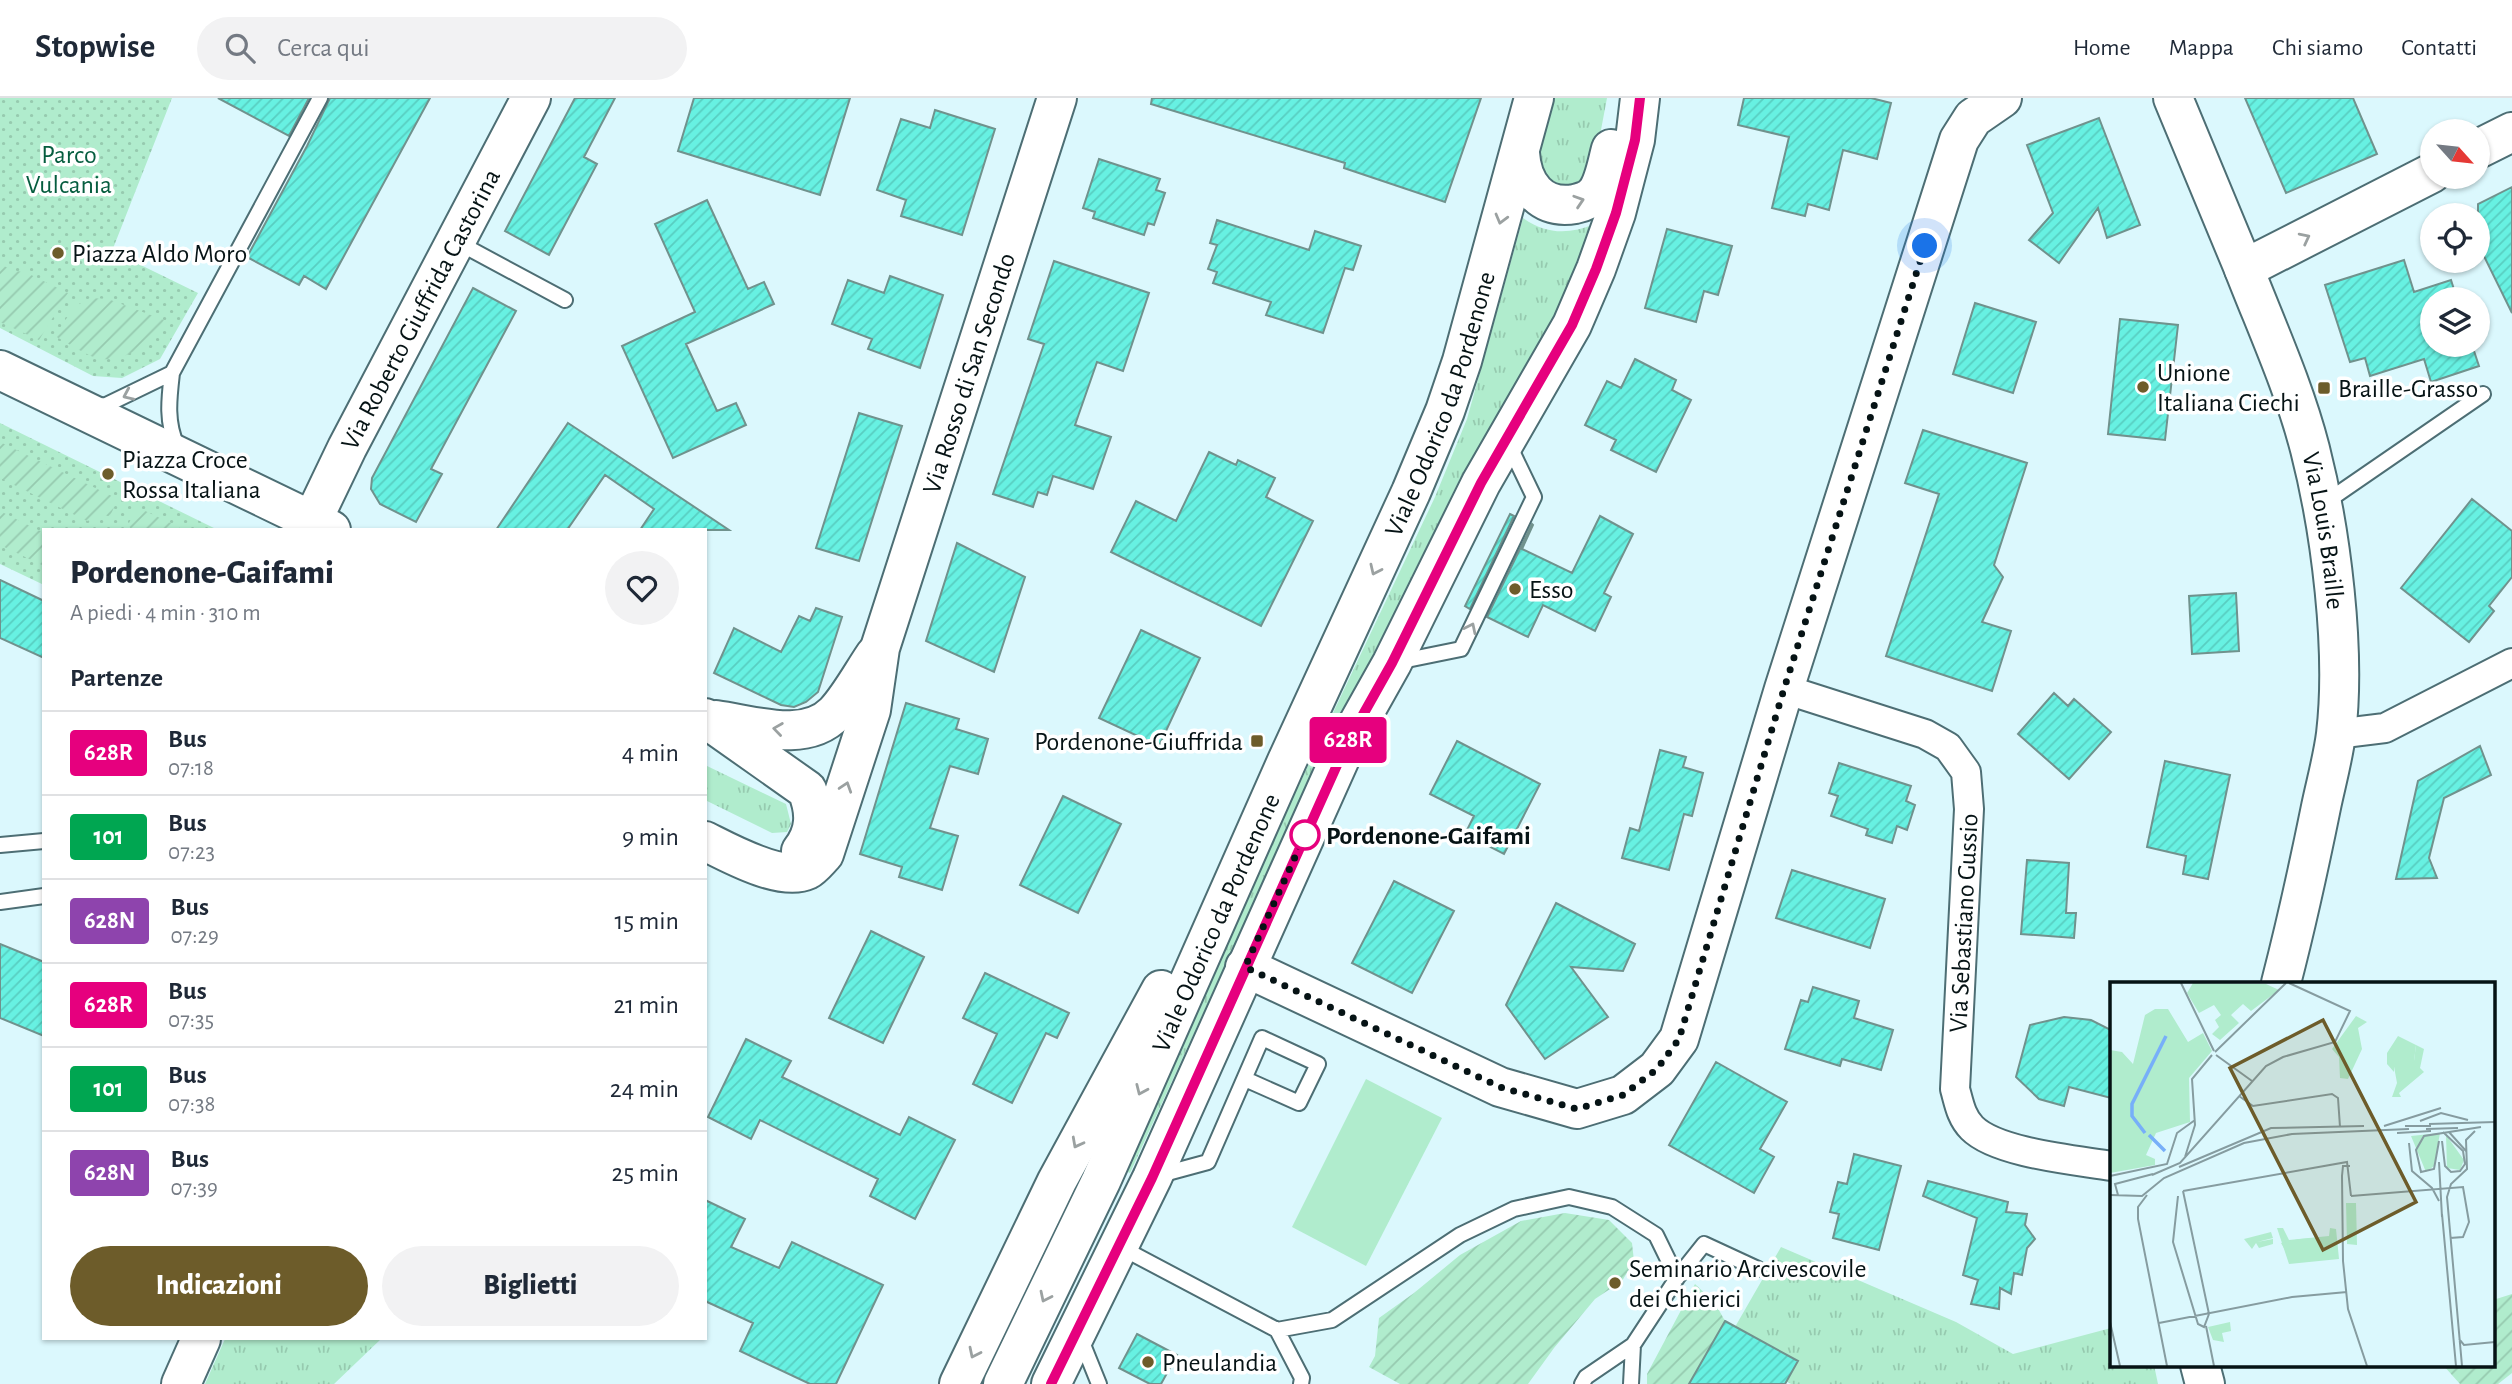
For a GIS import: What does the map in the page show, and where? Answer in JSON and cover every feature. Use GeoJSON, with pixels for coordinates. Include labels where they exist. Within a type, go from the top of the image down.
{"type":"FeatureCollection","features":[{"type":"Feature","properties":{"kind":"main road","name":"Via Roberto Giuffrida Castorina"},"geometry":{"type":"LineString","coordinates":[[322,525],[347,449],[531,98]]}},
{"type":"Feature","properties":{"kind":"main road","name":"Via Rosso di San Secondo"},"geometry":{"type":"LineString","coordinates":[[880,648],[1057,98]]}},
{"type":"Feature","properties":{"kind":"main road","name":"Viale Odorico da Pordenone"},"geometry":{"type":"LineString","coordinates":[[1003,1384],[1101,1181],[1287,761],[1411,492],[1462,360],[1534,98]]}},
{"type":"Feature","properties":{"kind":"main road"},"geometry":{"type":"LineString","coordinates":[[1520,153],[1521,170],[1533,190],[1545,201],[1560,206],[1579,204],[1594,196],[1604,175],[1624,98]]}},
{"type":"Feature","properties":{"kind":"main road","name":"Viale Odorico da Pordenone"},"geometry":{"type":"LineString","coordinates":[[1051,1384],[1152,1178],[1346,745],[1392,663],[1481,483],[1572,325],[1596,269],[1622,188],[1635,140],[1640,98]]}},
{"type":"Feature","properties":{"kind":"main road"},"geometry":{"type":"LineString","coordinates":[[1245,967],[1500,1087],[1577,1109],[1623,1095],[1657,1069],[1679,1039],[1784,689],[1959,140],[1973,118],[2002,98]]}},
{"type":"Feature","properties":{"kind":"main road","name":"Via Louis Braille"},"geometry":{"type":"LineString","coordinates":[[2173,98],[2295,401],[2310,449],[2322,505],[2333,584],[2339,663],[2336,734],[2309,867],[2281,982]]}},
{"type":"Feature","properties":{"kind":"main road"},"geometry":{"type":"LineString","coordinates":[[2490,143],[2512,132]]}},
{"type":"Feature","properties":{"kind":"main road"},"geometry":{"type":"LineString","coordinates":[[2244,269],[2420,179]]}},
{"type":"Feature","properties":{"kind":"main road"},"geometry":{"type":"LineString","coordinates":[[0,370],[322,525]]}},
{"type":"Feature","properties":{"kind":"main road"},"geometry":{"type":"LineString","coordinates":[[707,718],[795,731],[816,727],[834,714],[880,648]]}},
{"type":"Feature","properties":{"kind":"main road"},"geometry":{"type":"LineString","coordinates":[[707,842],[755,865],[791,872],[807,870],[824,854],[871,710],[880,648]]}},
{"type":"Feature","properties":{"kind":"main road"},"geometry":{"type":"LineString","coordinates":[[707,719],[807,790],[814,806],[814,826],[809,842],[789,863],[770,869]]}},
{"type":"Feature","properties":{"kind":"main road"},"geometry":{"type":"LineString","coordinates":[[959,1384],[1083,1132],[1287,761]]}},
{"type":"Feature","properties":{"kind":"main road"},"geometry":{"type":"LineString","coordinates":[[181,1384],[201,1340]]}},
{"type":"Feature","properties":{"kind":"main road"},"geometry":{"type":"LineString","coordinates":[[2200,1366],[2205,1384]]}},
{"type":"Feature","properties":{"kind":"street"},"geometry":{"type":"LineString","coordinates":[[2336,734],[2385,728],[2512,663]]}},
{"type":"Feature","properties":{"kind":"street","name":"Via Sebastiano Gussio"},"geometry":{"type":"LineString","coordinates":[[1784,689],[1926,734],[1948,747],[1966,772],[1969,809],[1955,1088],[1961,1112],[1972,1128],[1997,1145],[2110,1167]]}},
{"type":"Feature","properties":{"kind":"lane"},"geometry":{"type":"LineString","coordinates":[[184,458],[170,432],[172,373],[320,98]]}},
{"type":"Feature","properties":{"kind":"lane"},"geometry":{"type":"LineString","coordinates":[[456,241],[565,300]]}},
{"type":"Feature","properties":{"kind":"lane"},"geometry":{"type":"LineString","coordinates":[[81,409],[106,405],[172,373]]}},
{"type":"Feature","properties":{"kind":"lane"},"geometry":{"type":"LineString","coordinates":[[2322,505],[2483,394]]}},
{"type":"Feature","properties":{"kind":"lane"},"geometry":{"type":"LineString","coordinates":[[1392,663],[1461,649],[1534,497],[1506,441]]}},
{"type":"Feature","properties":{"kind":"lane"},"geometry":{"type":"LineString","coordinates":[[0,845],[42,841]]}},
{"type":"Feature","properties":{"kind":"lane"},"geometry":{"type":"LineString","coordinates":[[0,902],[42,896]]}},
{"type":"Feature","properties":{"kind":"lane"},"geometry":{"type":"LineString","coordinates":[[1152,1178],[1208,1162],[1262,1038],[1318,1064],[1299,1102],[1245,1079]]}},
{"type":"Feature","properties":{"kind":"lane"},"geometry":{"type":"LineString","coordinates":[[1277,1330],[1332,1320],[1460,1235],[1514,1209],[1569,1197],[1612,1207],[1656,1235],[1677,1278]]}},
{"type":"Feature","properties":{"kind":"lane"},"geometry":{"type":"LineString","coordinates":[[1582,1384],[1586,1377],[1633,1345],[1677,1278],[1704,1244],[1758,1269]]}},
{"type":"Feature","properties":{"kind":"lane"},"geometry":{"type":"LineString","coordinates":[[1119,1246],[1277,1330],[1302,1378],[1301,1384]]}},
{"type":"Feature","properties":{"kind":"lane"},"geometry":{"type":"LineString","coordinates":[[1077,1329],[1099,1384]]}},
{"type":"Feature","properties":{"kind":"lane"},"geometry":{"type":"LineString","coordinates":[[1631,1384],[1633,1345]]}},
{"type":"Feature","properties":{"kind":"green space","name":"Parco Vulcania"},"geometry":{"type":"Polygon","coordinates":[[[0,98],[172,98],[112,251],[198,293],[160,359],[122,378],[93,376],[0,328],[0,98]]]}},
{"type":"Feature","properties":{"kind":"green space"},"geometry":{"type":"Polygon","coordinates":[[[1555,98],[1607,98],[1594,167],[1584,183],[1551,190],[1538,161],[1555,98]]]}},
{"type":"Feature","properties":{"kind":"green space"},"geometry":{"type":"Polygon","coordinates":[[[1523,218],[1540,227],[1557,231],[1575,230],[1594,224],[1561,308],[1462,475],[1292,819],[1130,1173],[1123,1170],[1272,842],[1435,497],[1467,419],[1523,218]]]}},
{"type":"Feature","properties":{"kind":"green space"},"geometry":{"type":"Polygon","coordinates":[[[0,264],[14,271],[25,272],[68,293],[39,340],[0,322],[0,264]]]}},
{"type":"Feature","properties":{"kind":"green space"},"geometry":{"type":"Polygon","coordinates":[[[90,298],[108,299],[164,320],[146,343],[130,354],[110,359],[95,358],[55,336],[74,307],[90,298]]]}},
{"type":"Feature","properties":{"kind":"green space"},"geometry":{"type":"Polygon","coordinates":[[[0,423],[214,528],[42,528],[42,584],[0,564],[0,423]]]}},
{"type":"Feature","properties":{"kind":"green space"},"geometry":{"type":"Polygon","coordinates":[[[0,442],[118,499],[110,516],[102,515],[87,521],[0,478],[0,442]]]}},
{"type":"Feature","properties":{"kind":"green space"},"geometry":{"type":"Polygon","coordinates":[[[137,507],[181,528],[130,528],[128,525],[137,507]]]}},
{"type":"Feature","properties":{"kind":"green space"},"geometry":{"type":"Polygon","coordinates":[[[0,511],[42,532],[42,565],[0,545],[0,511]]]}},
{"type":"Feature","properties":{"kind":"green space"},"geometry":{"type":"Polygon","coordinates":[[[707,766],[786,804],[791,824],[787,832],[772,833],[707,801],[707,766]]]}},
{"type":"Feature","properties":{"kind":"green space"},"geometry":{"type":"Polygon","coordinates":[[[1366,1079],[1442,1118],[1366,1266],[1292,1227],[1366,1079]]]}},
{"type":"Feature","properties":{"kind":"green space"},"geometry":{"type":"Polygon","coordinates":[[[1565,1213],[1609,1220],[1632,1243],[1634,1261],[1622,1281],[1595,1299],[1528,1384],[1400,1384],[1369,1367],[1375,1356],[1379,1318],[1460,1255],[1521,1221],[1565,1213]]]}},
{"type":"Feature","properties":{"kind":"green space"},"geometry":{"type":"Polygon","coordinates":[[[1781,1247],[1956,1322],[2013,1354],[2110,1328],[2110,1366],[2154,1366],[2158,1384],[1791,1384],[1786,1381],[1798,1361],[1735,1327],[1781,1247]]]}},
{"type":"Feature","properties":{"kind":"green space"},"geometry":{"type":"Polygon","coordinates":[[[1695,1284],[1715,1303],[1725,1321],[1689,1384],[1647,1384],[1647,1374],[1695,1284]]]}},
{"type":"Feature","properties":{"kind":"green space"},"geometry":{"type":"Polygon","coordinates":[[[2512,1294],[2512,1373],[2498,1384],[2460,1384],[2444,1366],[2494,1366],[2494,1300],[2512,1294]]]}},
{"type":"Feature","properties":{"kind":"green space"},"geometry":{"type":"Polygon","coordinates":[[[225,1340],[380,1340],[334,1384],[205,1384],[225,1340]]]}},
{"type":"Feature","properties":{"kind":"building"},"geometry":{"type":"Polygon","coordinates":[[[218,98],[309,98],[289,136],[218,98]]]}},
{"type":"Feature","properties":{"kind":"building"},"geometry":{"type":"Polygon","coordinates":[[[330,98],[430,98],[326,289],[304,276],[299,285],[247,257],[330,98]]]}},
{"type":"Feature","properties":{"kind":"building"},"geometry":{"type":"Polygon","coordinates":[[[575,98],[615,98],[584,157],[597,164],[549,255],[505,231],[575,98]]]}},
{"type":"Feature","properties":{"kind":"building"},"geometry":{"type":"Polygon","coordinates":[[[694,98],[850,98],[820,195],[678,151],[694,98]]]}},
{"type":"Feature","properties":{"kind":"building"},"geometry":{"type":"Polygon","coordinates":[[[1152,98],[1481,98],[1445,202],[1344,168],[1345,163],[1151,104],[1152,98]]]}},
{"type":"Feature","properties":{"kind":"building"},"geometry":{"type":"Polygon","coordinates":[[[1744,98],[1871,98],[1891,103],[1877,159],[1843,150],[1829,210],[1808,204],[1805,216],[1772,208],[1789,137],[1738,125],[1744,98]]]}},
{"type":"Feature","properties":{"kind":"building"},"geometry":{"type":"Polygon","coordinates":[[[2245,98],[2353,98],[2377,154],[2286,193],[2245,98]]]}},
{"type":"Feature","properties":{"kind":"building"},"geometry":{"type":"Polygon","coordinates":[[[935,110],[995,129],[962,235],[901,216],[906,200],[877,190],[901,119],[930,128],[935,110]]]}},
{"type":"Feature","properties":{"kind":"building"},"geometry":{"type":"Polygon","coordinates":[[[2099,118],[2140,225],[2107,238],[2098,208],[2059,263],[2029,240],[2053,213],[2027,145],[2099,118]]]}},
{"type":"Feature","properties":{"kind":"building"},"geometry":{"type":"Polygon","coordinates":[[[1099,159],[1160,179],[1156,190],[1165,193],[1154,225],[1148,223],[1144,235],[1093,218],[1095,212],[1083,208],[1099,159]]]}},
{"type":"Feature","properties":{"kind":"building"},"geometry":{"type":"Polygon","coordinates":[[[2512,187],[2512,313],[2490,268],[2490,203],[2480,203],[2512,187]]]}},
{"type":"Feature","properties":{"kind":"building"},"geometry":{"type":"Polygon","coordinates":[[[707,200],[748,289],[764,282],[774,304],[686,344],[717,411],[736,403],[746,425],[673,458],[622,346],[695,312],[655,224],[707,200]]]}},
{"type":"Feature","properties":{"kind":"building"},"geometry":{"type":"Polygon","coordinates":[[[1217,220],[1309,250],[1315,231],[1361,246],[1353,270],[1345,268],[1323,333],[1266,315],[1271,302],[1213,283],[1217,272],[1208,269],[1217,245],[1210,243],[1217,220]]]}},
{"type":"Feature","properties":{"kind":"building"},"geometry":{"type":"Polygon","coordinates":[[[1667,229],[1732,246],[1718,295],[1704,291],[1696,322],[1645,308],[1667,229]]]}},
{"type":"Feature","properties":{"kind":"building"},"geometry":{"type":"Polygon","coordinates":[[[2404,260],[2414,292],[2420,290],[2420,357],[2476,357],[2479,366],[2431,382],[2424,359],[2370,376],[2365,358],[2350,362],[2325,285],[2404,260]]]}},
{"type":"Feature","properties":{"kind":"building"},"geometry":{"type":"Polygon","coordinates":[[[1054,261],[1149,293],[1123,371],[1097,362],[1075,425],[1111,437],[1093,489],[1053,476],[1047,495],[1038,492],[1033,507],[993,494],[1044,344],[1028,339],[1054,261]]]}},
{"type":"Feature","properties":{"kind":"building"},"geometry":{"type":"Polygon","coordinates":[[[890,276],[943,295],[920,368],[868,349],[872,339],[832,324],[848,280],[884,293],[890,276]]]}},
{"type":"Feature","properties":{"kind":"building"},"geometry":{"type":"Polygon","coordinates":[[[2451,280],[2453,287],[2429,287],[2451,280]]]}},
{"type":"Feature","properties":{"kind":"building"},"geometry":{"type":"Polygon","coordinates":[[[473,288],[516,311],[431,469],[442,474],[416,522],[380,504],[371,489],[372,478],[473,288]]]}},
{"type":"Feature","properties":{"kind":"building"},"geometry":{"type":"Polygon","coordinates":[[[1975,303],[2036,322],[2013,393],[1953,374],[1975,303]]]}},
{"type":"Feature","properties":{"kind":"building"},"geometry":{"type":"Polygon","coordinates":[[[2120,319],[2178,325],[2165,440],[2108,434],[2120,319]]]}},
{"type":"Feature","properties":{"kind":"building"},"geometry":{"type":"Polygon","coordinates":[[[1635,359],[1676,380],[1672,390],[1691,400],[1656,472],[1611,450],[1616,440],[1585,425],[1607,381],[1621,388],[1635,359]]]}},
{"type":"Feature","properties":{"kind":"building"},"geometry":{"type":"Polygon","coordinates":[[[859,413],[902,426],[859,561],[816,548],[859,413]]]}},
{"type":"Feature","properties":{"kind":"building"},"geometry":{"type":"Polygon","coordinates":[[[568,423],[729,530],[641,528],[654,509],[605,475],[568,528],[497,528],[568,423]]]}},
{"type":"Feature","properties":{"kind":"building"},"geometry":{"type":"Polygon","coordinates":[[[1923,430],[2027,463],[1994,565],[2003,577],[1982,622],[2011,631],[1992,691],[1886,656],[1939,494],[1905,483],[1923,430]]]}},
{"type":"Feature","properties":{"kind":"building"},"geometry":{"type":"Polygon","coordinates":[[[1209,452],[1236,465],[1238,460],[1275,478],[1266,497],[1313,521],[1261,626],[1111,552],[1136,501],[1176,521],[1209,452]]]}},
{"type":"Feature","properties":{"kind":"building"},"geometry":{"type":"Polygon","coordinates":[[[2472,499],[2512,531],[2512,577],[2489,606],[2494,611],[2469,642],[2401,588],[2472,499]]]}},
{"type":"Feature","properties":{"kind":"building"},"geometry":{"type":"Polygon","coordinates":[[[1510,514],[1514,516],[1470,609],[1465,606],[1510,514]]]}},
{"type":"Feature","properties":{"kind":"building"},"geometry":{"type":"Polygon","coordinates":[[[1600,516],[1633,534],[1604,593],[1611,597],[1595,631],[1543,605],[1528,637],[1487,617],[1532,524],[1522,549],[1572,573],[1600,516]]]}},
{"type":"Feature","properties":{"kind":"building"},"geometry":{"type":"Polygon","coordinates":[[[957,543],[1025,577],[994,672],[926,641],[957,543]]]}},
{"type":"Feature","properties":{"kind":"building"},"geometry":{"type":"Polygon","coordinates":[[[0,580],[42,600],[42,657],[0,638],[0,580]]]}},
{"type":"Feature","properties":{"kind":"building"},"geometry":{"type":"Polygon","coordinates":[[[2236,593],[2239,651],[2192,654],[2189,596],[2236,593]]]}},
{"type":"Feature","properties":{"kind":"building"},"geometry":{"type":"Polygon","coordinates":[[[816,608],[842,617],[818,692],[806,702],[794,707],[781,705],[714,673],[734,628],[781,652],[799,616],[810,621],[816,608]]]}},
{"type":"Feature","properties":{"kind":"building"},"geometry":{"type":"Polygon","coordinates":[[[1141,630],[1200,658],[1159,746],[1099,718],[1141,630]]]}},
{"type":"Feature","properties":{"kind":"building"},"geometry":{"type":"Polygon","coordinates":[[[2054,693],[2068,706],[2074,699],[2111,732],[2069,779],[2018,734],[2054,693]]]}},
{"type":"Feature","properties":{"kind":"building"},"geometry":{"type":"Polygon","coordinates":[[[906,703],[959,719],[956,729],[988,739],[978,774],[950,766],[930,828],[958,836],[942,890],[899,877],[902,867],[860,854],[906,703]]]}},
{"type":"Feature","properties":{"kind":"building"},"geometry":{"type":"Polygon","coordinates":[[[1457,741],[1540,784],[1504,854],[1465,834],[1474,816],[1430,794],[1457,741]]]}},
{"type":"Feature","properties":{"kind":"building"},"geometry":{"type":"Polygon","coordinates":[[[2480,746],[2491,775],[2444,798],[2429,858],[2437,878],[2396,879],[2418,781],[2480,746]]]}},
{"type":"Feature","properties":{"kind":"building"},"geometry":{"type":"Polygon","coordinates":[[[1660,750],[1686,757],[1683,767],[1703,773],[1692,816],[1684,814],[1669,870],[1622,858],[1630,828],[1639,831],[1660,750]]]}},
{"type":"Feature","properties":{"kind":"building"},"geometry":{"type":"Polygon","coordinates":[[[2165,761],[2230,775],[2208,879],[2183,874],[2186,856],[2147,847],[2165,761]]]}},
{"type":"Feature","properties":{"kind":"building"},"geometry":{"type":"Polygon","coordinates":[[[1839,763],[1911,786],[1906,801],[1915,805],[1907,830],[1897,826],[1892,843],[1866,835],[1868,829],[1831,816],[1838,796],[1829,793],[1839,763]]]}},
{"type":"Feature","properties":{"kind":"building"},"geometry":{"type":"Polygon","coordinates":[[[1063,796],[1121,824],[1078,913],[1020,885],[1063,796]]]}},
{"type":"Feature","properties":{"kind":"building"},"geometry":{"type":"Polygon","coordinates":[[[2027,860],[2069,863],[2066,913],[2076,913],[2074,938],[2021,934],[2027,860]]]}},
{"type":"Feature","properties":{"kind":"building"},"geometry":{"type":"Polygon","coordinates":[[[1792,870],[1885,899],[1870,948],[1776,918],[1792,870]]]}},
{"type":"Feature","properties":{"kind":"building"},"geometry":{"type":"Polygon","coordinates":[[[1394,881],[1454,911],[1412,993],[1352,963],[1394,881]]]}},
{"type":"Feature","properties":{"kind":"building"},"geometry":{"type":"Polygon","coordinates":[[[1556,903],[1635,944],[1623,971],[1571,967],[1608,1017],[1545,1059],[1506,1005],[1556,903]]]}},
{"type":"Feature","properties":{"kind":"building"},"geometry":{"type":"Polygon","coordinates":[[[871,931],[924,957],[883,1043],[829,1018],[871,931]]]}},
{"type":"Feature","properties":{"kind":"building"},"geometry":{"type":"Polygon","coordinates":[[[0,944],[42,961],[42,1035],[0,1018],[0,944]]]}},
{"type":"Feature","properties":{"kind":"building"},"geometry":{"type":"Polygon","coordinates":[[[985,973],[1069,1013],[1057,1038],[1046,1033],[1012,1103],[973,1084],[997,1034],[963,1018],[985,973]]]}},
{"type":"Feature","properties":{"kind":"building"},"geometry":{"type":"Polygon","coordinates":[[[1813,987],[1859,1001],[1854,1018],[1893,1030],[1881,1070],[1842,1059],[1840,1066],[1785,1049],[1801,1000],[1808,1002],[1813,987]]]}},
{"type":"Feature","properties":{"kind":"building"},"geometry":{"type":"Polygon","coordinates":[[[2064,1017],[2091,1020],[2110,1030],[2110,1098],[2069,1087],[2064,1106],[2039,1099],[2016,1077],[2030,1025],[2064,1017]]]}},
{"type":"Feature","properties":{"kind":"building"},"geometry":{"type":"Polygon","coordinates":[[[746,1039],[791,1061],[782,1077],[900,1135],[909,1117],[955,1140],[915,1219],[870,1196],[878,1179],[760,1120],[751,1139],[708,1117],[746,1039]]]}},
{"type":"Feature","properties":{"kind":"building"},"geometry":{"type":"Polygon","coordinates":[[[1716,1062],[1787,1102],[1760,1149],[1774,1157],[1754,1193],[1669,1145],[1716,1062]]]}},
{"type":"Feature","properties":{"kind":"building"},"geometry":{"type":"Polygon","coordinates":[[[1854,1154],[1901,1166],[1879,1250],[1833,1238],[1839,1214],[1830,1212],[1838,1182],[1847,1184],[1854,1154]]]}},
{"type":"Feature","properties":{"kind":"building"},"geometry":{"type":"Polygon","coordinates":[[[1928,1181],[2008,1202],[2006,1212],[2027,1214],[2025,1225],[2035,1239],[2027,1248],[2022,1275],[2014,1273],[2011,1294],[2000,1288],[1999,1309],[1971,1304],[1978,1280],[1963,1275],[1977,1218],[1923,1196],[1928,1181]]]}},
{"type":"Feature","properties":{"kind":"building"},"geometry":{"type":"Polygon","coordinates":[[[707,1201],[745,1219],[731,1247],[779,1268],[792,1242],[883,1285],[836,1384],[810,1384],[740,1351],[753,1323],[707,1302],[707,1201]]]}},
{"type":"Feature","properties":{"kind":"building"},"geometry":{"type":"Polygon","coordinates":[[[1725,1321],[1798,1361],[1785,1384],[1689,1384],[1725,1321]]]}},
{"type":"Feature","properties":{"kind":"building","name":"Pneulandia"},"geometry":{"type":"Polygon","coordinates":[[[1137,1334],[1177,1355],[1161,1384],[1150,1384],[1119,1368],[1137,1334]]]}},
{"type":"Feature","properties":{"kind":"bus line","name":"628R"},"geometry":{"type":"LineString","coordinates":[[1051,1384],[1152,1178],[1346,745],[1392,663],[1481,483],[1572,325],[1616,213],[1635,140],[1640,98]]}},
{"type":"Feature","properties":{"kind":"place","name":"Piazza Aldo Moro"},"geometry":{"type":"Point","coordinates":[58,253]}},
{"type":"Feature","properties":{"kind":"place","name":"Unione Italiana Ciechi"},"geometry":{"type":"Point","coordinates":[2143,387]}},
{"type":"Feature","properties":{"kind":"place","name":"Braille-Grasso"},"geometry":{"type":"Point","coordinates":[2324,388]}},
{"type":"Feature","properties":{"kind":"place","name":"Piazza Croce Rossa Italiana"},"geometry":{"type":"Point","coordinates":[108,474]}},
{"type":"Feature","properties":{"kind":"place","name":"Esso"},"geometry":{"type":"Point","coordinates":[1515,589]}},
{"type":"Feature","properties":{"kind":"place","name":"Pordenone-Giuffrida"},"geometry":{"type":"Point","coordinates":[1257,741]}},
{"type":"Feature","properties":{"kind":"place","name":"Pordenone-Gaifami"},"geometry":{"type":"Point","coordinates":[1305,835]}},
{"type":"Feature","properties":{"kind":"place","name":"Seminario Arcivescovile dei Chierici"},"geometry":{"type":"Point","coordinates":[1615,1283]}},
{"type":"Feature","properties":{"kind":"place","name":"Pneulandia"},"geometry":{"type":"Point","coordinates":[1148,1362]}},
{"type":"Feature","properties":{"kind":"route"},"geometry":{"type":"LineString","coordinates":[[1305,835],[1245,967],[1500,1087],[1577,1109],[1623,1095],[1657,1069],[1679,1039],[1784,689],[1925,246]]}}]}
